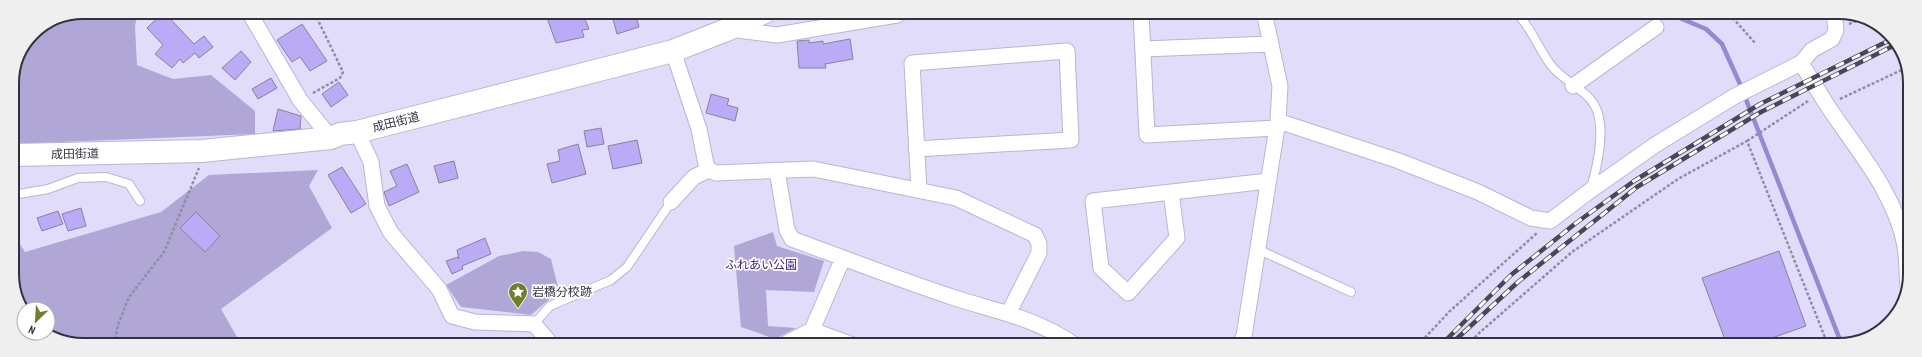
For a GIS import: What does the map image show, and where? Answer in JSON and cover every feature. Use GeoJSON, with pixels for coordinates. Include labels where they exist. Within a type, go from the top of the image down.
{"type":"FeatureCollection","features":[{"type":"Feature","properties":{"kind":"highway","name":"成田街道"},"geometry":{"type":"LineString","coordinates":[[19,155],[202,151],[331,138],[340,134],[357,132],[673,51],[750,19]]}},
{"type":"Feature","properties":{"kind":"street"},"geometry":{"type":"LineString","coordinates":[[253,19],[300,100],[331,138]]}},
{"type":"Feature","properties":{"kind":"street"},"geometry":{"type":"LineString","coordinates":[[729,29],[777,35],[873,19]]}},
{"type":"Feature","properties":{"kind":"street"},"geometry":{"type":"LineString","coordinates":[[1141,19],[1147,135],[1277,125],[1399,161],[1478,192],[1531,218],[1550,221],[1655,145],[1735,96],[1801,63],[1812,50],[1832,39],[1836,30],[1835,19]]}},
{"type":"Feature","properties":{"kind":"street"},"geometry":{"type":"LineString","coordinates":[[1243,338],[1277,125],[1280,86],[1266,19]]}},
{"type":"Feature","properties":{"kind":"street"},"geometry":{"type":"LineString","coordinates":[[1573,86],[1656,27]]}},
{"type":"Feature","properties":{"kind":"street"},"geometry":{"type":"LineString","coordinates":[[1143,50],[1271,44]]}},
{"type":"Feature","properties":{"kind":"street"},"geometry":{"type":"LineString","coordinates":[[673,51],[699,129],[706,164],[709,170],[716,173],[813,169],[919,190],[956,198],[1035,235],[1039,244],[1039,253],[1008,314]]}},
{"type":"Feature","properties":{"kind":"street"},"geometry":{"type":"LineString","coordinates":[[916,149],[1070,140],[1067,51],[912,63],[916,149],[919,190]]}},
{"type":"Feature","properties":{"kind":"street"},"geometry":{"type":"LineString","coordinates":[[1801,63],[1823,99],[1862,154],[1888,198],[1899,224],[1903,239]]}},
{"type":"Feature","properties":{"kind":"street"},"geometry":{"type":"LineString","coordinates":[[357,132],[371,162],[377,206],[391,233],[439,289],[452,316],[475,322],[534,324],[546,338]]}},
{"type":"Feature","properties":{"kind":"street"},"geometry":{"type":"LineString","coordinates":[[672,202],[694,177],[709,170]]}},
{"type":"Feature","properties":{"kind":"street"},"geometry":{"type":"LineString","coordinates":[[777,171],[787,230],[792,239],[955,298],[1030,320],[1056,332],[1065,338]]}},
{"type":"Feature","properties":{"kind":"street"},"geometry":{"type":"LineString","coordinates":[[1171,192],[1177,238],[1128,293],[1101,268],[1093,201],[1171,192],[1268,181]]}},
{"type":"Feature","properties":{"kind":"street"},"geometry":{"type":"LineString","coordinates":[[797,338],[812,330],[843,258]]}},
{"type":"Feature","properties":{"kind":"street"},"geometry":{"type":"LineString","coordinates":[[812,330],[834,338]]}},
{"type":"Feature","properties":{"kind":"lane"},"geometry":{"type":"LineString","coordinates":[[1522,19],[1550,64],[1573,86],[1590,99],[1599,110],[1600,143],[1591,190]]}},
{"type":"Feature","properties":{"kind":"lane"},"geometry":{"type":"LineString","coordinates":[[19,194],[48,189],[78,178],[106,177],[129,184],[140,201]]}},
{"type":"Feature","properties":{"kind":"lane"},"geometry":{"type":"LineString","coordinates":[[534,324],[550,306],[610,280],[627,267],[672,202]]}},
{"type":"Feature","properties":{"kind":"lane"},"geometry":{"type":"LineString","coordinates":[[1257,249],[1351,292]]}},
{"type":"Feature","properties":{"kind":"path"},"geometry":{"type":"LineString","coordinates":[[300,100],[340,78],[344,72],[318,19]]}},
{"type":"Feature","properties":{"kind":"path"},"geometry":{"type":"LineString","coordinates":[[1734,19],[1756,44]]}},
{"type":"Feature","properties":{"kind":"path"},"geometry":{"type":"LineString","coordinates":[[1474,338],[1578,248],[1678,178],[1823,99],[1902,69]]}},
{"type":"Feature","properties":{"kind":"path"},"geometry":{"type":"LineString","coordinates":[[1746,141],[1825,338]]}},
{"type":"Feature","properties":{"kind":"path"},"geometry":{"type":"LineString","coordinates":[[115,338],[118,325],[129,297],[164,252],[201,162]]}},
{"type":"Feature","properties":{"kind":"path"},"geometry":{"type":"LineString","coordinates":[[1425,338],[1450,311],[1550,221]]}},
{"type":"Feature","properties":{"kind":"green space"},"geometry":{"type":"Polygon","coordinates":[[[83,19],[136,19],[135,26],[137,65],[173,79],[211,75],[255,111],[255,134],[19,144],[20,70],[30,47],[47,30],[58,24],[70,20],[83,19]]]}},
{"type":"Feature","properties":{"kind":"green space"},"geometry":{"type":"Polygon","coordinates":[[[318,170],[309,186],[332,228],[221,309],[238,338],[83,338],[66,336],[56,331],[56,301],[25,301],[20,287],[19,243],[25,252],[161,212],[209,175],[318,170]]]}},
{"type":"Feature","properties":{"kind":"green space","name":"ふれあい公園"},"geometry":{"type":"Polygon","coordinates":[[[773,232],[777,246],[824,261],[814,292],[766,290],[768,326],[796,328],[777,338],[772,338],[741,327],[734,246],[773,232]]]}},
{"type":"Feature","properties":{"kind":"green space"},"geometry":{"type":"Polygon","coordinates":[[[523,251],[538,252],[551,259],[559,291],[531,315],[461,307],[446,285],[499,256],[523,251]]]}},
{"type":"Feature","properties":{"kind":"building"},"geometry":{"type":"Polygon","coordinates":[[[157,19],[171,19],[194,44],[204,36],[213,47],[199,58],[195,53],[183,63],[180,59],[172,68],[155,54],[163,45],[147,28],[157,19]]]}},
{"type":"Feature","properties":{"kind":"building"},"geometry":{"type":"Polygon","coordinates":[[[547,19],[585,19],[589,29],[582,30],[584,37],[556,43],[547,19]]]}},
{"type":"Feature","properties":{"kind":"building"},"geometry":{"type":"Polygon","coordinates":[[[613,19],[637,19],[639,27],[617,34],[613,19]]]}},
{"type":"Feature","properties":{"kind":"building"},"geometry":{"type":"Polygon","coordinates":[[[302,24],[327,61],[310,71],[300,57],[292,62],[277,40],[302,24]]]}},
{"type":"Feature","properties":{"kind":"building"},"geometry":{"type":"Polygon","coordinates":[[[850,39],[853,59],[825,64],[826,68],[799,68],[797,41],[809,40],[809,43],[823,41],[823,44],[850,39]]]}},
{"type":"Feature","properties":{"kind":"building"},"geometry":{"type":"Polygon","coordinates":[[[241,51],[251,62],[235,80],[222,68],[241,51]]]}},
{"type":"Feature","properties":{"kind":"building"},"geometry":{"type":"Polygon","coordinates":[[[271,78],[277,88],[258,99],[252,89],[271,78]]]}},
{"type":"Feature","properties":{"kind":"building"},"geometry":{"type":"Polygon","coordinates":[[[339,82],[348,95],[331,107],[322,94],[339,82]]]}},
{"type":"Feature","properties":{"kind":"building"},"geometry":{"type":"Polygon","coordinates":[[[711,94],[729,99],[727,105],[738,108],[735,121],[706,113],[711,94]]]}},
{"type":"Feature","properties":{"kind":"building"},"geometry":{"type":"Polygon","coordinates":[[[278,109],[301,116],[300,129],[273,131],[278,109]]]}},
{"type":"Feature","properties":{"kind":"building"},"geometry":{"type":"Polygon","coordinates":[[[601,128],[604,144],[587,147],[584,131],[601,128]]]}},
{"type":"Feature","properties":{"kind":"building"},"geometry":{"type":"Polygon","coordinates":[[[637,140],[642,163],[613,169],[608,146],[637,140]]]}},
{"type":"Feature","properties":{"kind":"building"},"geometry":{"type":"Polygon","coordinates":[[[578,144],[586,174],[552,183],[547,164],[560,161],[558,150],[578,144]]]}},
{"type":"Feature","properties":{"kind":"building"},"geometry":{"type":"Polygon","coordinates":[[[454,161],[458,178],[439,183],[434,166],[454,161]]]}},
{"type":"Feature","properties":{"kind":"building"},"geometry":{"type":"Polygon","coordinates":[[[407,164],[419,192],[389,206],[384,192],[397,186],[390,171],[407,164]]]}},
{"type":"Feature","properties":{"kind":"building"},"geometry":{"type":"Polygon","coordinates":[[[342,167],[366,204],[351,213],[328,175],[342,167]]]}},
{"type":"Feature","properties":{"kind":"building"},"geometry":{"type":"Polygon","coordinates":[[[81,208],[86,226],[68,231],[62,214],[81,208]]]}},
{"type":"Feature","properties":{"kind":"building"},"geometry":{"type":"Polygon","coordinates":[[[58,211],[63,224],[42,231],[37,218],[58,211]]]}},
{"type":"Feature","properties":{"kind":"building"},"geometry":{"type":"Polygon","coordinates":[[[196,212],[220,236],[205,252],[180,228],[196,212]]]}},
{"type":"Feature","properties":{"kind":"building"},"geometry":{"type":"Polygon","coordinates":[[[485,238],[491,254],[462,266],[463,269],[452,274],[446,261],[458,257],[459,259],[457,250],[485,238]]]}},
{"type":"Feature","properties":{"kind":"building"},"geometry":{"type":"Polygon","coordinates":[[[1779,251],[1806,326],[1772,338],[1724,338],[1702,278],[1779,251]]]}},
{"type":"Feature","properties":{"kind":"waterway"},"geometry":{"type":"LineString","coordinates":[[1682,19],[1706,29],[1722,44],[1740,84],[1839,338]]}},
{"type":"Feature","properties":{"kind":"railway"},"geometry":{"type":"LineString","coordinates":[[1448,338],[1511,275],[1576,223],[1634,181],[1760,104],[1887,41]]}},
{"type":"Feature","properties":{"kind":"railway"},"geometry":{"type":"LineString","coordinates":[[1458,338],[1518,282],[1637,187],[1761,112],[1892,47]]}},
{"type":"Feature","properties":{"kind":"place","name":"岩橋分校跡"},"geometry":{"type":"Point","coordinates":[518,309]}}]}
